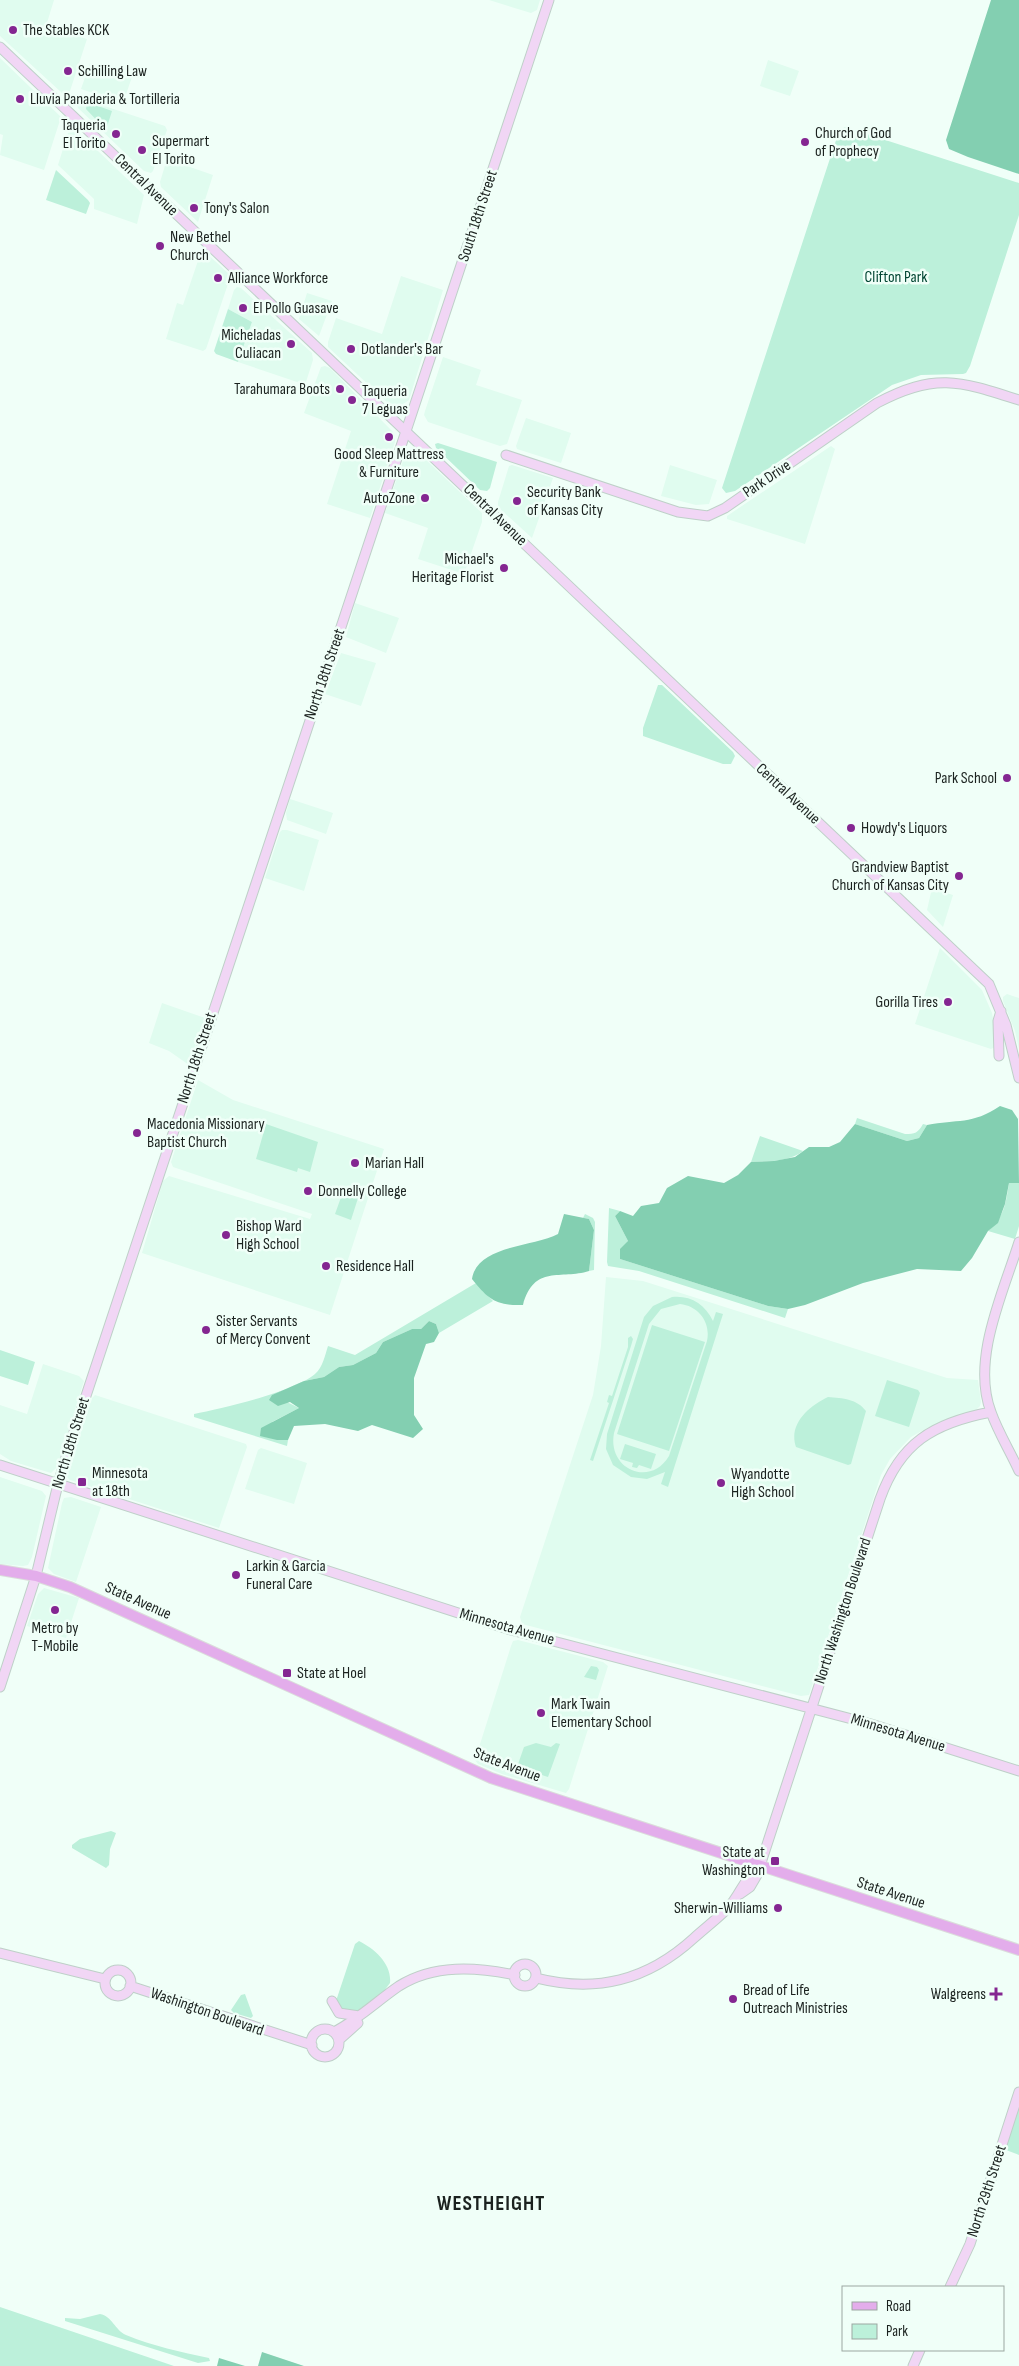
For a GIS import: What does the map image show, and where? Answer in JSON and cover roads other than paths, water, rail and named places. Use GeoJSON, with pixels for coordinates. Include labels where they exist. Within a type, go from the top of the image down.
{"type":"FeatureCollection","features":[{"type":"Feature","properties":{"kind":"main road","name":"South 18th Street"},"geometry":{"type":"LineString","coordinates":[[408,432],[550,0]]}},
{"type":"Feature","properties":{"kind":"main road","name":"Central Avenue"},"geometry":{"type":"LineString","coordinates":[[0,47],[988,984],[1001,1011]]}},
{"type":"Feature","properties":{"kind":"main road","name":"Park Drive"},"geometry":{"type":"LineString","coordinates":[[506,455],[678,512],[708,516],[725,508],[877,403],[901,390],[926,384],[968,384],[1019,400]]}},
{"type":"Feature","properties":{"kind":"main road","name":"North 18th Street"},"geometry":{"type":"LineString","coordinates":[[0,1687],[36,1576],[58,1484],[158,1174],[408,432]]}},
{"type":"Feature","properties":{"kind":"main road"},"geometry":{"type":"LineString","coordinates":[[999,1056],[998,1020],[1001,1011]]}},
{"type":"Feature","properties":{"kind":"main road"},"geometry":{"type":"LineString","coordinates":[[1001,1011],[1019,1078]]}},
{"type":"Feature","properties":{"kind":"main road"},"geometry":{"type":"LineString","coordinates":[[1019,1242],[986,1347],[984,1376],[990,1412],[1019,1471]]}},
{"type":"Feature","properties":{"kind":"main road","name":"North Washington Boulevard"},"geometry":{"type":"LineString","coordinates":[[536,1978],[563,1985],[589,1986],[608,1983],[661,1963],[688,1944],[721,1916],[740,1894],[751,1872],[759,1866],[877,1508],[892,1468],[903,1453],[916,1441],[957,1421],[990,1412]]}},
{"type":"Feature","properties":{"kind":"main road","name":"Minnesota Avenue"},"geometry":{"type":"LineString","coordinates":[[0,1466],[511,1630],[812,1708],[1019,1771]]}},
{"type":"Feature","properties":{"kind":"main road","name":"State Avenue"},"geometry":{"type":"LineString","coordinates":[[0,1570],[36,1576],[70,1587],[491,1778],[1019,1950]]}},
{"type":"Feature","properties":{"kind":"main road"},"geometry":{"type":"LineString","coordinates":[[0,1953],[105,1979]]}},
{"type":"Feature","properties":{"kind":"main road"},"geometry":{"type":"LineString","coordinates":[[527,1965],[535,1971],[536,1978],[532,1984],[525,1986],[519,1984],[515,1974],[520,1966],[527,1965]]}},
{"type":"Feature","properties":{"kind":"main road"},"geometry":{"type":"LineString","coordinates":[[332,2001],[339,2012],[362,2014],[398,1987],[424,1975],[451,1969],[474,1968],[515,1974]]}},
{"type":"Feature","properties":{"kind":"main road"},"geometry":{"type":"LineString","coordinates":[[122,1970],[130,1978],[130,1986],[126,1992],[115,1995],[107,1990],[105,1979],[112,1971],[122,1970]]}},
{"type":"Feature","properties":{"kind":"main road","name":"Washington Boulevard"},"geometry":{"type":"LineString","coordinates":[[130,1986],[312,2045]]}},
{"type":"Feature","properties":{"kind":"main road"},"geometry":{"type":"LineString","coordinates":[[336,2036],[362,2020],[362,2014]]}},
{"type":"Feature","properties":{"kind":"main road"},"geometry":{"type":"LineString","coordinates":[[323,2029],[336,2036],[336,2052],[327,2057],[317,2054],[312,2045],[314,2035],[323,2029]]}},
{"type":"Feature","properties":{"kind":"main road","name":"Washington Boulevard"},"geometry":{"type":"LineString","coordinates":[[284,2037],[314,2035]]}},
{"type":"Feature","properties":{"kind":"main road","name":"North 29th Street"},"geometry":{"type":"LineString","coordinates":[[950,2286],[970,2244],[1019,2092]]}},
{"type":"Feature","properties":{"kind":"main road"},"geometry":{"type":"LineString","coordinates":[[913,2366],[920,2351]]}},
{"type":"Feature","properties":{"kind":"place","name":"The Stables KCK"},"geometry":{"type":"Point","coordinates":[13,30]}},
{"type":"Feature","properties":{"kind":"place","name":"Schilling Law"},"geometry":{"type":"Point","coordinates":[68,71]}},
{"type":"Feature","properties":{"kind":"place","name":"Lluvia Panaderia & Tortilleria"},"geometry":{"type":"Point","coordinates":[20,99]}},
{"type":"Feature","properties":{"kind":"place","name":"Taqueria El Torito"},"geometry":{"type":"Point","coordinates":[116,134]}},
{"type":"Feature","properties":{"kind":"place","name":"Church of God of Prophecy"},"geometry":{"type":"Point","coordinates":[805,142]}},
{"type":"Feature","properties":{"kind":"place","name":"Supermart El Torito"},"geometry":{"type":"Point","coordinates":[142,150]}},
{"type":"Feature","properties":{"kind":"place","name":"Tony's Salon"},"geometry":{"type":"Point","coordinates":[194,208]}},
{"type":"Feature","properties":{"kind":"place","name":"New Bethel Church"},"geometry":{"type":"Point","coordinates":[160,246]}},
{"type":"Feature","properties":{"kind":"place","name":"Alliance Workforce"},"geometry":{"type":"Point","coordinates":[218,278]}},
{"type":"Feature","properties":{"kind":"place","name":"El Pollo Guasave"},"geometry":{"type":"Point","coordinates":[243,308]}},
{"type":"Feature","properties":{"kind":"place","name":"Micheladas Culiacan"},"geometry":{"type":"Point","coordinates":[291,344]}},
{"type":"Feature","properties":{"kind":"place","name":"Dotlander's Bar"},"geometry":{"type":"Point","coordinates":[351,349]}},
{"type":"Feature","properties":{"kind":"place","name":"Tarahumara Boots"},"geometry":{"type":"Point","coordinates":[340,389]}},
{"type":"Feature","properties":{"kind":"place","name":"Taqueria 7 Leguas"},"geometry":{"type":"Point","coordinates":[352,400]}},
{"type":"Feature","properties":{"kind":"place","name":"Good Sleep Mattress & Furniture"},"geometry":{"type":"Point","coordinates":[389,437]}},
{"type":"Feature","properties":{"kind":"place","name":"AutoZone"},"geometry":{"type":"Point","coordinates":[425,498]}},
{"type":"Feature","properties":{"kind":"place","name":"Security Bank of Kansas City"},"geometry":{"type":"Point","coordinates":[517,501]}},
{"type":"Feature","properties":{"kind":"place","name":"Michael's Heritage Florist"},"geometry":{"type":"Point","coordinates":[504,568]}},
{"type":"Feature","properties":{"kind":"place","name":"Park School"},"geometry":{"type":"Point","coordinates":[1007,778]}},
{"type":"Feature","properties":{"kind":"place","name":"Howdy's Liquors"},"geometry":{"type":"Point","coordinates":[851,828]}},
{"type":"Feature","properties":{"kind":"place","name":"Grandview Baptist Church of Kansas City"},"geometry":{"type":"Point","coordinates":[959,876]}},
{"type":"Feature","properties":{"kind":"place","name":"Gorilla Tires"},"geometry":{"type":"Point","coordinates":[948,1002]}},
{"type":"Feature","properties":{"kind":"place","name":"Macedonia Missionary Baptist Church"},"geometry":{"type":"Point","coordinates":[137,1133]}},
{"type":"Feature","properties":{"kind":"place","name":"Marian Hall"},"geometry":{"type":"Point","coordinates":[355,1163]}},
{"type":"Feature","properties":{"kind":"place","name":"Donnelly College"},"geometry":{"type":"Point","coordinates":[308,1191]}},
{"type":"Feature","properties":{"kind":"place","name":"Bishop Ward High School"},"geometry":{"type":"Point","coordinates":[226,1235]}},
{"type":"Feature","properties":{"kind":"place","name":"Residence Hall"},"geometry":{"type":"Point","coordinates":[326,1266]}},
{"type":"Feature","properties":{"kind":"place","name":"Sister Servants of Mercy Convent"},"geometry":{"type":"Point","coordinates":[206,1330]}},
{"type":"Feature","properties":{"kind":"place","name":"Minnesota at 18th"},"geometry":{"type":"Point","coordinates":[82,1482]}},
{"type":"Feature","properties":{"kind":"place","name":"Wyandotte High School"},"geometry":{"type":"Point","coordinates":[721,1483]}},
{"type":"Feature","properties":{"kind":"place","name":"Larkin & Garcia Funeral Care"},"geometry":{"type":"Point","coordinates":[236,1575]}},
{"type":"Feature","properties":{"kind":"place","name":"Metro by T-Mobile"},"geometry":{"type":"Point","coordinates":[55,1610]}},
{"type":"Feature","properties":{"kind":"place","name":"State at Hoel"},"geometry":{"type":"Point","coordinates":[287,1673]}},
{"type":"Feature","properties":{"kind":"place","name":"Mark Twain Elementary School"},"geometry":{"type":"Point","coordinates":[541,1713]}},
{"type":"Feature","properties":{"kind":"place","name":"State at Washington"},"geometry":{"type":"Point","coordinates":[775,1861]}},
{"type":"Feature","properties":{"kind":"place","name":"Sherwin-Williams"},"geometry":{"type":"Point","coordinates":[778,1908]}},
{"type":"Feature","properties":{"kind":"place","name":"Walgreens"},"geometry":{"type":"Point","coordinates":[996,1994]}},
{"type":"Feature","properties":{"kind":"place","name":"Bread of Life Outreach Ministries"},"geometry":{"type":"Point","coordinates":[733,1999]}},
{"type":"Feature","properties":{"kind":"district","name":"WESTHEIGHT"},"geometry":{"type":"Point","coordinates":[491,2203]}},
{"type":"Feature","properties":{"kind":"park label","name":"Clifton Park"},"geometry":{"type":"Point","coordinates":[896,277]}}]}
